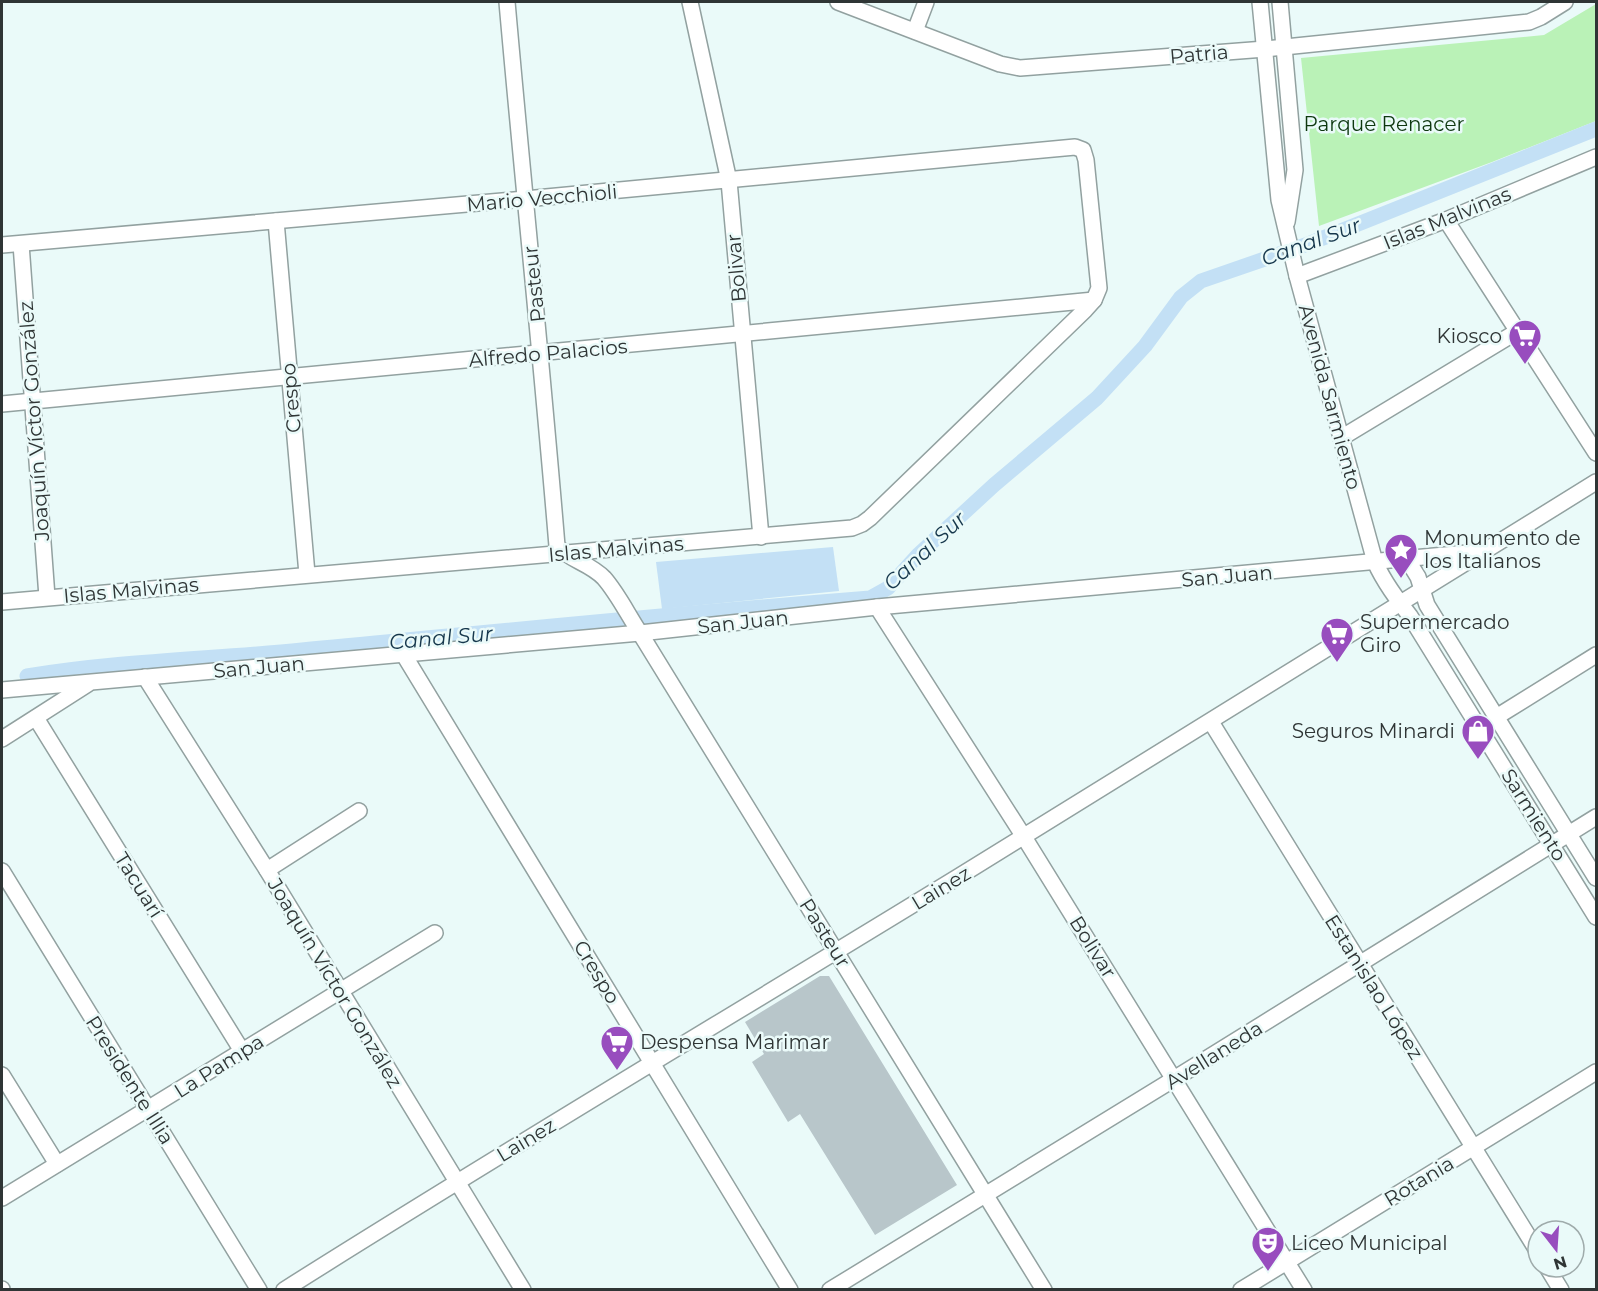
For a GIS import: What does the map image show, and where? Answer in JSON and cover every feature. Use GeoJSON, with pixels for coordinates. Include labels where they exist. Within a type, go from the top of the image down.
{"type":"FeatureCollection","features":[{"type":"Feature","properties":{"kind":"street","name":"Pasteur"},"geometry":{"type":"LineString","coordinates":[[507,2],[557,546],[564,554],[590,566],[607,582],[1044,1290]]}},
{"type":"Feature","properties":{"kind":"street","name":"Bolivar"},"geometry":{"type":"LineString","coordinates":[[690,2],[729,180],[761,537]]}},
{"type":"Feature","properties":{"kind":"street","name":"Patria"},"geometry":{"type":"LineString","coordinates":[[838,2],[1000,64],[1020,68],[1265,49],[1529,22],[1565,2]]}},
{"type":"Feature","properties":{"kind":"street"},"geometry":{"type":"LineString","coordinates":[[915,31],[926,2]]}},
{"type":"Feature","properties":{"kind":"street","name":"Avenida Sarmiento"},"geometry":{"type":"LineString","coordinates":[[1260,2],[1276,186],[1296,272],[1375,562]]}},
{"type":"Feature","properties":{"kind":"street","name":"Avenida Sarmiento"},"geometry":{"type":"LineString","coordinates":[[1280,2],[1295,170],[1286,231]]}},
{"type":"Feature","properties":{"kind":"street","name":"Mario Vecchioli"},"geometry":{"type":"LineString","coordinates":[[2,245],[525,200],[1075,147],[1083,150],[1086,160],[1099,288],[1094,300]]}},
{"type":"Feature","properties":{"kind":"street","name":"Islas Malvinas"},"geometry":{"type":"LineString","coordinates":[[1296,272],[1446,220],[1596,157]]}},
{"type":"Feature","properties":{"kind":"street"},"geometry":{"type":"LineString","coordinates":[[1446,220],[1596,453]]}},
{"type":"Feature","properties":{"kind":"street","name":"Crespo"},"geometry":{"type":"LineString","coordinates":[[276,221],[307,574]]}},
{"type":"Feature","properties":{"kind":"street","name":"Joaquín Víctor González"},"geometry":{"type":"LineString","coordinates":[[21,244],[47,597]]}},
{"type":"Feature","properties":{"kind":"street","name":"Alfredo Palacios"},"geometry":{"type":"LineString","coordinates":[[2,404],[1094,300]]}},
{"type":"Feature","properties":{"kind":"street","name":"Islas Malvinas"},"geometry":{"type":"LineString","coordinates":[[2,602],[852,528],[862,524],[1094,300]]}},
{"type":"Feature","properties":{"kind":"street"},"geometry":{"type":"LineString","coordinates":[[1341,438],[1518,331]]}},
{"type":"Feature","properties":{"kind":"street","name":"Lainez"},"geometry":{"type":"LineString","coordinates":[[284,1290],[456,1181],[653,1064],[1024,837],[1596,483]]}},
{"type":"Feature","properties":{"kind":"street"},"geometry":{"type":"LineString","coordinates":[[607,582],[604,565],[614,549]]}},
{"type":"Feature","properties":{"kind":"street","name":"San Juan"},"geometry":{"type":"LineString","coordinates":[[2,690],[404,655],[640,633],[877,607],[1484,552]]}},
{"type":"Feature","properties":{"kind":"street","name":"Sarmiento"},"geometry":{"type":"LineString","coordinates":[[1403,560],[1413,568],[1427,605],[1498,716],[1596,878]]}},
{"type":"Feature","properties":{"kind":"street","name":"Sarmiento"},"geometry":{"type":"LineString","coordinates":[[1375,562],[1596,917]]}},
{"type":"Feature","properties":{"kind":"street","name":"Bolivar"},"geometry":{"type":"LineString","coordinates":[[877,607],[1024,837],[1304,1290]]}},
{"type":"Feature","properties":{"kind":"street","name":"Crespo"},"geometry":{"type":"LineString","coordinates":[[404,655],[790,1290]]}},
{"type":"Feature","properties":{"kind":"street"},"geometry":{"type":"LineString","coordinates":[[1498,716],[1596,655]]}},
{"type":"Feature","properties":{"kind":"street","name":"Joaquín Víctor González"},"geometry":{"type":"LineString","coordinates":[[145,677],[267,870],[523,1290]]}},
{"type":"Feature","properties":{"kind":"street"},"geometry":{"type":"LineString","coordinates":[[2,739],[88,683]]}},
{"type":"Feature","properties":{"kind":"street","name":"Tacuarí"},"geometry":{"type":"LineString","coordinates":[[36,718],[242,1051]]}},
{"type":"Feature","properties":{"kind":"street","name":"Estanislao López"},"geometry":{"type":"LineString","coordinates":[[1211,722],[1526,1233]]}},
{"type":"Feature","properties":{"kind":"street"},"geometry":{"type":"LineString","coordinates":[[267,870],[359,811]]}},
{"type":"Feature","properties":{"kind":"street","name":"Avellaneda"},"geometry":{"type":"LineString","coordinates":[[830,1290],[1596,817]]}},
{"type":"Feature","properties":{"kind":"street","name":"Presidente Illia"},"geometry":{"type":"LineString","coordinates":[[2,871],[260,1290]]}},
{"type":"Feature","properties":{"kind":"street","name":"La Pampa"},"geometry":{"type":"LineString","coordinates":[[2,1198],[435,933]]}},
{"type":"Feature","properties":{"kind":"street","name":"Rotania"},"geometry":{"type":"LineString","coordinates":[[1241,1290],[1596,1072]]}},
{"type":"Feature","properties":{"kind":"street"},"geometry":{"type":"LineString","coordinates":[[2,1075],[57,1164]]}},
{"type":"Feature","properties":{"kind":"green space","name":"Parque Renacer"},"geometry":{"type":"Polygon","coordinates":[[[1596,4],[1596,121],[1319,226],[1301,58],[1544,35],[1596,4]]]}},
{"type":"Feature","properties":{"kind":"water"},"geometry":{"type":"Polygon","coordinates":[[[833,547],[839,591],[662,609],[656,562],[833,547]]]}},
{"type":"Feature","properties":{"kind":"building"},"geometry":{"type":"Polygon","coordinates":[[[820,976],[829,976],[957,1185],[875,1235],[800,1114],[788,1122],[752,1062],[764,1054],[745,1022],[820,976]]]}},
{"type":"Feature","properties":{"kind":"waterway","name":"Canal Sur"},"geometry":{"type":"LineString","coordinates":[[27,676],[130,664],[870,598],[888,588],[918,555],[994,485],[1097,398],[1145,346],[1181,297],[1201,281],[1308,244],[1596,129]]}},
{"type":"Feature","properties":{"kind":"place","name":"Kiosco"},"geometry":{"type":"Point","coordinates":[1525,365]}},
{"type":"Feature","properties":{"kind":"place","name":"Monumento de los Italianos"},"geometry":{"type":"Point","coordinates":[1401,579]}},
{"type":"Feature","properties":{"kind":"place","name":"Supermercado Giro"},"geometry":{"type":"Point","coordinates":[1337,663]}},
{"type":"Feature","properties":{"kind":"place","name":"Seguros Minardi"},"geometry":{"type":"Point","coordinates":[1478,760]}},
{"type":"Feature","properties":{"kind":"place","name":"Despensa Marimar"},"geometry":{"type":"Point","coordinates":[617,1071]}},
{"type":"Feature","properties":{"kind":"place","name":"Liceo Municipal"},"geometry":{"type":"Point","coordinates":[1268,1272]}}]}
